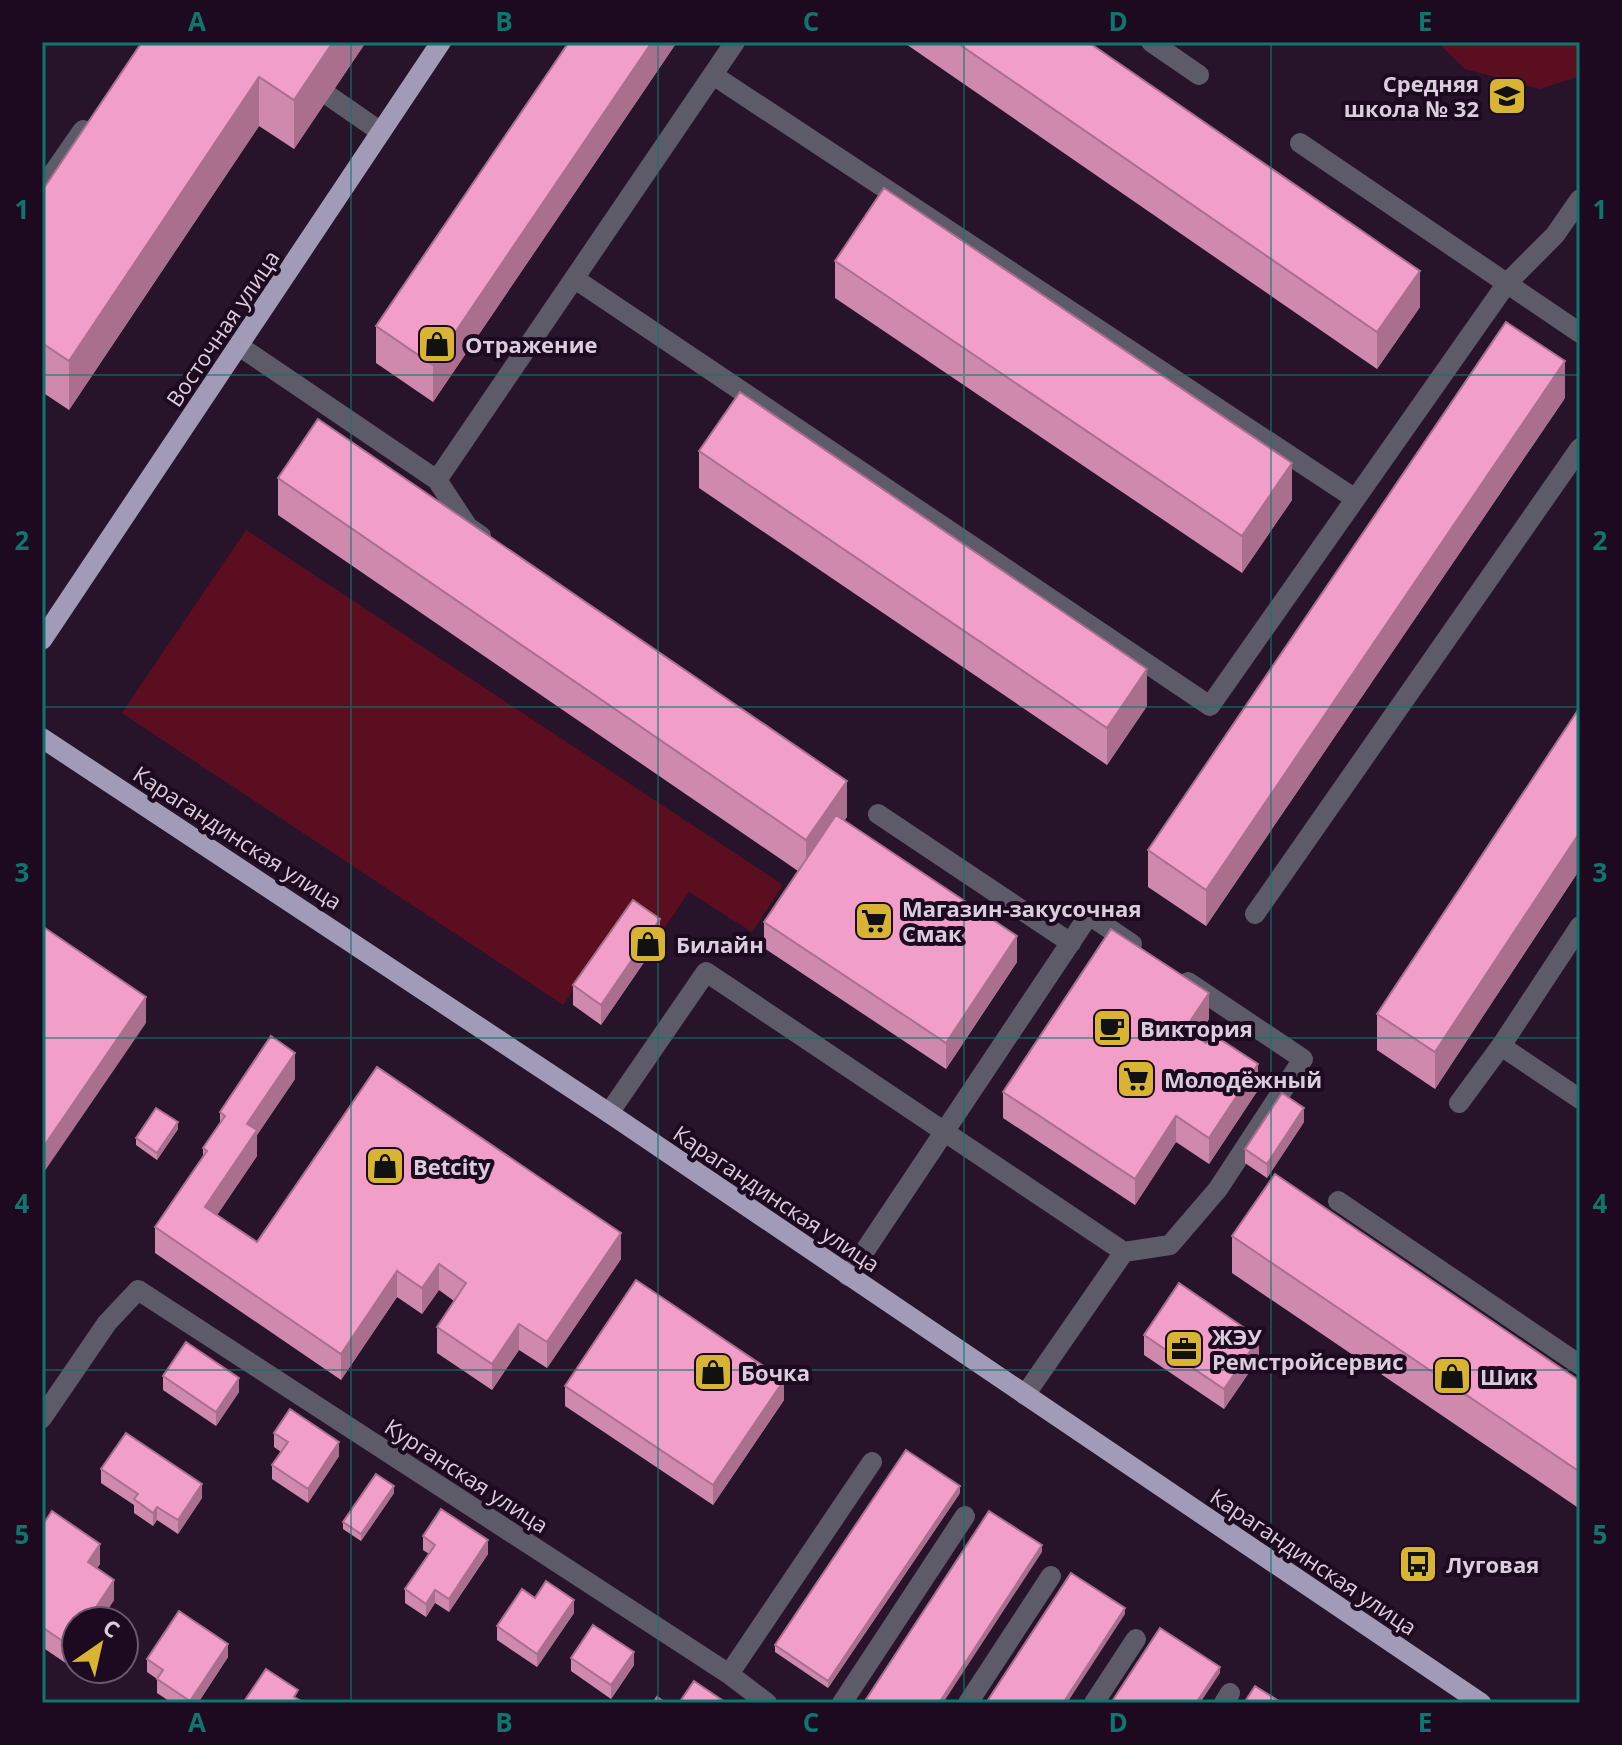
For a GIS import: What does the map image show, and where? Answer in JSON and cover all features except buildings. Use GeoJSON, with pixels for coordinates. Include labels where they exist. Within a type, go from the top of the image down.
{"type":"FeatureCollection","features":[{"type":"Feature","properties":{"kind":"main road","name":"Восточная улица"},"geometry":{"type":"LineString","coordinates":[[42,640],[441,42]]}},
{"type":"Feature","properties":{"kind":"main road","name":"Карагандинская улица"},"geometry":{"type":"LineString","coordinates":[[42,738],[609,1113],[1481,1703]]}},
{"type":"Feature","properties":{"kind":"street"},"geometry":{"type":"LineString","coordinates":[[437,480],[735,42]]}},
{"type":"Feature","properties":{"kind":"street"},"geometry":{"type":"LineString","coordinates":[[1151,42],[1199,75]]}},
{"type":"Feature","properties":{"kind":"street"},"geometry":{"type":"LineString","coordinates":[[713,75],[1354,498]]}},
{"type":"Feature","properties":{"kind":"street"},"geometry":{"type":"LineString","coordinates":[[329,96],[381,132]]}},
{"type":"Feature","properties":{"kind":"street"},"geometry":{"type":"LineString","coordinates":[[42,189],[94,116]]}},
{"type":"Feature","properties":{"kind":"street"},"geometry":{"type":"LineString","coordinates":[[1300,143],[1580,333]]}},
{"type":"Feature","properties":{"kind":"street"},"geometry":{"type":"LineString","coordinates":[[575,279],[1210,706],[1507,283],[1555,235],[1580,199]]}},
{"type":"Feature","properties":{"kind":"street"},"geometry":{"type":"LineString","coordinates":[[239,346],[437,480],[468,527],[494,545]]}},
{"type":"Feature","properties":{"kind":"street"},"geometry":{"type":"LineString","coordinates":[[1255,914],[1580,448]]}},
{"type":"Feature","properties":{"kind":"street"},"geometry":{"type":"LineString","coordinates":[[878,814],[1071,943]]}},
{"type":"Feature","properties":{"kind":"street"},"geometry":{"type":"LineString","coordinates":[[848,1276],[1089,915],[1153,958]]}},
{"type":"Feature","properties":{"kind":"street"},"geometry":{"type":"LineString","coordinates":[[1459,1103],[1501,1046],[1580,926]]}},
{"type":"Feature","properties":{"kind":"street"},"geometry":{"type":"LineString","coordinates":[[609,1113],[706,972],[1124,1252],[1170,1245],[1218,1189],[1303,1059],[1178,975]]}},
{"type":"Feature","properties":{"kind":"street"},"geometry":{"type":"LineString","coordinates":[[1501,1046],[1580,1099]]}},
{"type":"Feature","properties":{"kind":"street"},"geometry":{"type":"LineString","coordinates":[[1338,1201],[1580,1365]]}},
{"type":"Feature","properties":{"kind":"street"},"geometry":{"type":"LineString","coordinates":[[1025,1395],[1124,1252]]}},
{"type":"Feature","properties":{"kind":"street","name":"Курганская улица"},"geometry":{"type":"LineString","coordinates":[[42,1418],[107,1323],[138,1290],[729,1674],[767,1703]]}},
{"type":"Feature","properties":{"kind":"street"},"geometry":{"type":"LineString","coordinates":[[729,1674],[872,1462]]}},
{"type":"Feature","properties":{"kind":"street"},"geometry":{"type":"LineString","coordinates":[[842,1703],[965,1516]]}},
{"type":"Feature","properties":{"kind":"street"},"geometry":{"type":"LineString","coordinates":[[968,1703],[1051,1576]]}},
{"type":"Feature","properties":{"kind":"street"},"geometry":{"type":"LineString","coordinates":[[1094,1703],[1136,1639]]}},
{"type":"Feature","properties":{"kind":"shaded area"},"geometry":{"type":"Polygon","coordinates":[[[1437,42],[1580,42],[1580,76],[1540,89],[1465,69],[1437,42]]]}},
{"type":"Feature","properties":{"kind":"shaded area"},"geometry":{"type":"Polygon","coordinates":[[[246,530],[783,885],[752,932],[689,892],[661,933],[628,911],[563,1005],[122,713],[246,530]]]}},
{"type":"Feature","properties":{"kind":"place","name":"Средняя школа № 32"},"geometry":{"type":"Point","coordinates":[1507,96]}},
{"type":"Feature","properties":{"kind":"place","name":"Отражение"},"geometry":{"type":"Point","coordinates":[437,344]}},
{"type":"Feature","properties":{"kind":"place","name":"Магазин-закусочная Смак"},"geometry":{"type":"Point","coordinates":[874,921]}},
{"type":"Feature","properties":{"kind":"place","name":"Билайн"},"geometry":{"type":"Point","coordinates":[648,944]}},
{"type":"Feature","properties":{"kind":"place","name":"Виктория"},"geometry":{"type":"Point","coordinates":[1112,1028]}},
{"type":"Feature","properties":{"kind":"place","name":"Молодёжный"},"geometry":{"type":"Point","coordinates":[1136,1079]}},
{"type":"Feature","properties":{"kind":"place","name":"Betcity"},"geometry":{"type":"Point","coordinates":[385,1166]}},
{"type":"Feature","properties":{"kind":"place","name":"ЖЭУ Ремстройсервис"},"geometry":{"type":"Point","coordinates":[1184,1349]}},
{"type":"Feature","properties":{"kind":"place","name":"Бочка"},"geometry":{"type":"Point","coordinates":[713,1372]}},
{"type":"Feature","properties":{"kind":"place","name":"Шик"},"geometry":{"type":"Point","coordinates":[1452,1376]}},
{"type":"Feature","properties":{"kind":"place","name":"Луговая"},"geometry":{"type":"Point","coordinates":[1418,1564]}}]}
